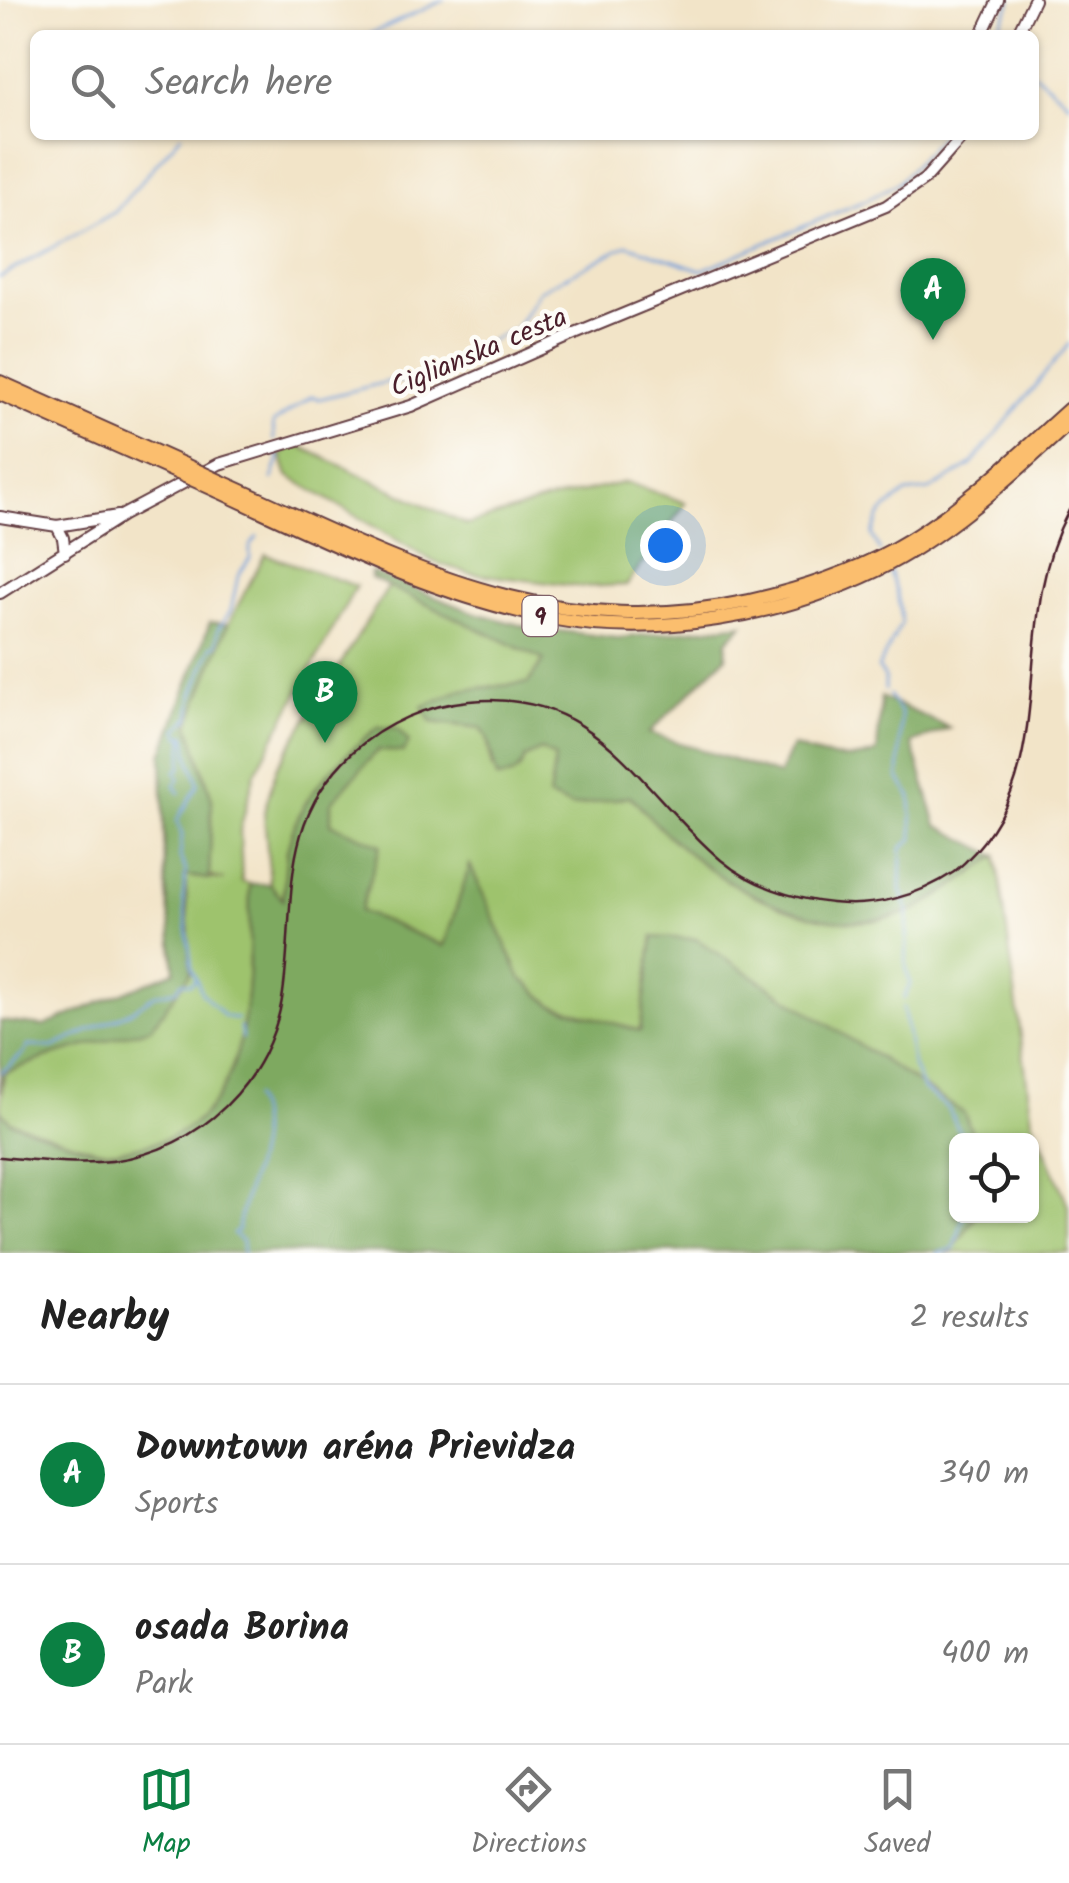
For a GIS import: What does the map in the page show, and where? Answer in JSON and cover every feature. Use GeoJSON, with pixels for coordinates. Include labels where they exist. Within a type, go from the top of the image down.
{"type":"FeatureCollection","features":[{"type":"Feature","properties":{"kind":"main road","name":"9"},"geometry":{"type":"LineString","coordinates":[[0,382],[430,584],[505,608],[573,622],[656,624],[707,620],[804,597],[896,554],[980,502],[1069,423]]}},
{"type":"Feature","properties":{"kind":"main road","name":"9"},"geometry":{"type":"LineString","coordinates":[[0,394],[180,468]]}},
{"type":"Feature","properties":{"kind":"main road","name":"9"},"geometry":{"type":"LineString","coordinates":[[896,554],[990,480],[1069,409]]}},
{"type":"Feature","properties":{"kind":"street"},"geometry":{"type":"LineString","coordinates":[[984,30],[998,0]]}},
{"type":"Feature","properties":{"kind":"street"},"geometry":{"type":"LineString","coordinates":[[1020,30],[1034,0]]}},
{"type":"Feature","properties":{"kind":"street","name":"Ciglianska cesta"},"geometry":{"type":"LineString","coordinates":[[0,594],[124,515],[219,464],[411,406],[575,334],[870,214],[925,180],[960,140]]}},
{"type":"Feature","properties":{"kind":"street"},"geometry":{"type":"LineString","coordinates":[[0,517],[57,526],[124,515]]}},
{"type":"Feature","properties":{"kind":"street"},"geometry":{"type":"LineString","coordinates":[[57,526],[64,538],[65,553]]}},
{"type":"Feature","properties":{"kind":"green space"},"geometry":{"type":"Polygon","coordinates":[[[293,443],[467,525],[544,501],[626,482],[686,503],[627,585],[581,587],[468,573],[434,562],[288,476],[281,455],[293,443]]]}},
{"type":"Feature","properties":{"kind":"green space"},"geometry":{"type":"Polygon","coordinates":[[[265,554],[356,586],[255,773],[240,830],[242,882],[250,884],[249,960],[240,1040],[229,1076],[210,1108],[183,1131],[145,1145],[107,1151],[11,1122],[0,1110],[4,1073],[53,1055],[191,972],[185,876],[224,880],[209,876],[212,800],[189,724],[228,624],[265,554]]]}},
{"type":"Feature","properties":{"kind":"green space"},"geometry":{"type":"Polygon","coordinates":[[[371,572],[476,613],[527,627],[618,638],[743,624],[727,641],[726,657],[649,733],[779,775],[792,746],[834,757],[856,758],[877,752],[881,697],[950,728],[912,743],[937,825],[997,856],[916,909],[875,920],[813,916],[752,894],[697,860],[630,796],[572,807],[549,797],[555,758],[541,750],[525,758],[515,773],[497,778],[481,728],[432,722],[422,707],[460,690],[528,683],[544,660],[371,578],[371,572]]]}},
{"type":"Feature","properties":{"kind":"green space"},"geometry":{"type":"Polygon","coordinates":[[[390,584],[544,660],[528,683],[460,690],[432,722],[481,728],[487,737],[492,768],[541,750],[555,758],[572,807],[630,796],[697,860],[752,894],[813,916],[875,920],[916,909],[997,856],[1032,1120],[1038,1133],[972,1133],[964,1113],[653,937],[640,1031],[552,1005],[520,977],[470,867],[444,946],[359,911],[330,824],[331,802],[378,750],[378,728],[287,850],[283,901],[270,884],[264,812],[277,767],[390,584]]]}},
{"type":"Feature","properties":{"kind":"green space"},"geometry":{"type":"Polygon","coordinates":[[[210,622],[228,624],[189,724],[212,800],[209,879],[185,876],[191,972],[151,1028],[4,1073],[0,1092],[0,1021],[44,1026],[175,971],[165,875],[162,755],[210,622]]]}},
{"type":"Feature","properties":{"kind":"green space"},"geometry":{"type":"Polygon","coordinates":[[[378,727],[397,728],[409,742],[403,752],[378,750],[331,803],[331,824],[381,845],[360,911],[444,946],[470,865],[520,977],[552,1005],[640,1031],[653,937],[696,939],[964,1113],[972,1133],[949,1133],[949,1223],[971,1223],[952,1251],[0,1253],[0,1110],[11,1122],[86,1147],[111,1151],[145,1145],[183,1131],[210,1108],[229,1076],[240,1040],[249,960],[250,884],[270,884],[283,900],[292,832],[309,797],[348,753],[378,727]]]}},
{"type":"Feature","properties":{"kind":"green space"},"geometry":{"type":"Polygon","coordinates":[[[1039,1136],[1069,1207],[1069,1253],[944,1253],[952,1251],[971,1223],[1039,1223],[1039,1136]]]}},
{"type":"Feature","properties":{"kind":"waterway"},"geometry":{"type":"LineString","coordinates":[[379,30],[444,0]]}},
{"type":"Feature","properties":{"kind":"waterway"},"geometry":{"type":"LineString","coordinates":[[997,30],[1012,0]]}},
{"type":"Feature","properties":{"kind":"waterway"},"geometry":{"type":"LineString","coordinates":[[1039,77],[1069,103]]}},
{"type":"Feature","properties":{"kind":"waterway"},"geometry":{"type":"LineString","coordinates":[[0,277],[115,212],[177,140]]}},
{"type":"Feature","properties":{"kind":"waterway"},"geometry":{"type":"LineString","coordinates":[[274,440],[273,423],[312,396],[319,399],[391,381],[438,384],[477,347],[516,328],[540,290],[627,245],[702,270],[898,183],[937,140]]}},
{"type":"Feature","properties":{"kind":"waterway"},"geometry":{"type":"LineString","coordinates":[[880,551],[872,535],[888,507],[906,493],[930,490],[971,465],[1069,344]]}},
{"type":"Feature","properties":{"kind":"waterway"},"geometry":{"type":"LineString","coordinates":[[272,479],[279,459],[277,452]]}},
{"type":"Feature","properties":{"kind":"waterway"},"geometry":{"type":"LineString","coordinates":[[237,1019],[224,1016],[202,993],[192,968],[183,897],[186,871],[180,857],[182,835],[177,821],[198,785],[185,735],[180,736],[178,729],[190,717],[193,694],[212,646],[217,644],[218,629],[231,610],[238,576],[257,537]]}},
{"type":"Feature","properties":{"kind":"waterway"},"geometry":{"type":"LineString","coordinates":[[885,690],[885,678],[878,668],[902,622],[888,567]]}},
{"type":"Feature","properties":{"kind":"waterway"},"geometry":{"type":"LineString","coordinates":[[889,695],[901,714],[899,778],[911,797],[913,839],[902,848],[901,890],[908,911],[906,966],[910,984],[904,999]]}},
{"type":"Feature","properties":{"kind":"waterway"},"geometry":{"type":"LineString","coordinates":[[180,793],[175,786],[179,779],[176,771],[181,768],[184,737]]}},
{"type":"Feature","properties":{"kind":"waterway"},"geometry":{"type":"LineString","coordinates":[[2,1072],[28,1046],[53,1047],[132,1011],[154,995],[177,990],[182,982],[191,984],[196,978]]}},
{"type":"Feature","properties":{"kind":"waterway"},"geometry":{"type":"LineString","coordinates":[[903,1007],[913,1066],[923,1089],[948,1108],[960,1133]]}},
{"type":"Feature","properties":{"kind":"waterway"},"geometry":{"type":"LineString","coordinates":[[240,1027],[242,1038]]}},
{"type":"Feature","properties":{"kind":"waterway"},"geometry":{"type":"LineString","coordinates":[[243,1253],[242,1241],[233,1234],[238,1230],[258,1147],[260,1130],[253,1097]]}},
{"type":"Feature","properties":{"kind":"waterway"},"geometry":{"type":"LineString","coordinates":[[938,1253],[954,1249],[962,1223]]}},
{"type":"Feature","properties":{"kind":"railway"},"geometry":{"type":"LineString","coordinates":[[0,1157],[84,1162],[144,1154],[202,1126],[226,1106],[264,1055],[276,1025],[287,959],[294,864],[312,806],[329,779],[365,742],[407,717],[438,707],[469,701],[514,701],[552,711],[584,727],[613,749],[721,860],[745,877],[787,894],[817,901],[864,904],[911,894],[954,872],[989,834],[1011,792],[1024,748],[1039,605],[1050,557],[1069,510]]}},
{"type":"Feature","properties":{"kind":"place","name":"Downtown aréna Prievidza"},"geometry":{"type":"Point","coordinates":[933,340]}},
{"type":"Feature","properties":{"kind":"place","name":"osada Borina"},"geometry":{"type":"Point","coordinates":[325,743]}}]}
